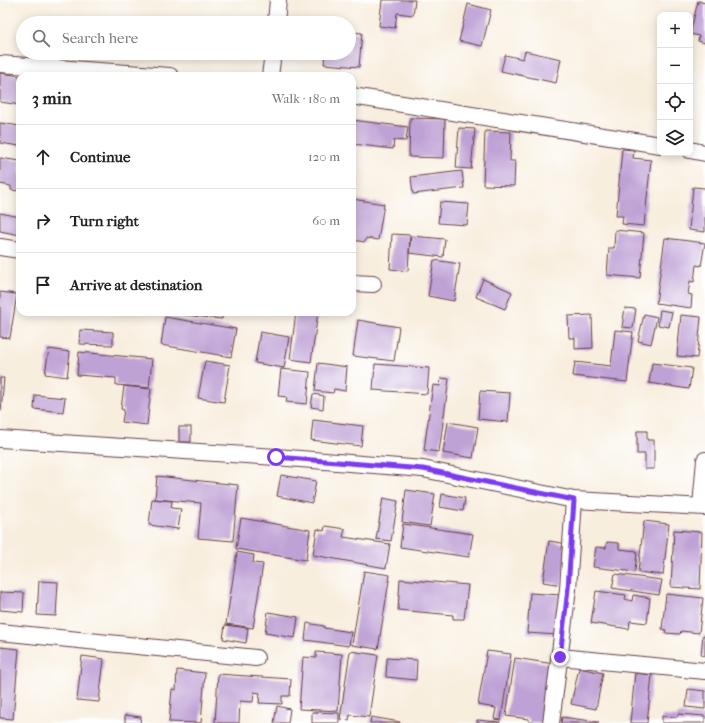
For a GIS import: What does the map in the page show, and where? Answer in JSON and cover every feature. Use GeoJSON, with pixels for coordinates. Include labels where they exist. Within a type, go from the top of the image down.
{"type":"FeatureCollection","features":[{"type":"Feature","properties":{"kind":"street"},"geometry":{"type":"LineString","coordinates":[[277,16],[278,0]]}},
{"type":"Feature","properties":{"kind":"street"},"geometry":{"type":"LineString","coordinates":[[271,72],[272,60]]}},
{"type":"Feature","properties":{"kind":"street"},"geometry":{"type":"LineString","coordinates":[[0,64],[113,72]]}},
{"type":"Feature","properties":{"kind":"street"},"geometry":{"type":"LineString","coordinates":[[356,97],[657,146]]}},
{"type":"Feature","properties":{"kind":"street"},"geometry":{"type":"LineString","coordinates":[[693,151],[705,153]]}},
{"type":"Feature","properties":{"kind":"street"},"geometry":{"type":"LineString","coordinates":[[0,247],[16,249]]}},
{"type":"Feature","properties":{"kind":"street"},"geometry":{"type":"LineString","coordinates":[[356,283],[373,284]]}},
{"type":"Feature","properties":{"kind":"street"},"geometry":{"type":"LineString","coordinates":[[0,439],[276,457],[423,469],[574,500],[703,506],[705,460]]}},
{"type":"Feature","properties":{"kind":"street"},"geometry":{"type":"LineString","coordinates":[[551,723],[568,589],[574,500]]}},
{"type":"Feature","properties":{"kind":"street"},"geometry":{"type":"LineString","coordinates":[[0,632],[256,658]]}},
{"type":"Feature","properties":{"kind":"street"},"geometry":{"type":"LineString","coordinates":[[560,657],[705,671]]}},
{"type":"Feature","properties":{"kind":"building"},"geometry":{"type":"Polygon","coordinates":[[[382,0],[415,0],[413,15],[397,13],[395,28],[379,26],[382,0]]]}},
{"type":"Feature","properties":{"kind":"building"},"geometry":{"type":"Polygon","coordinates":[[[698,1],[705,3],[705,43],[698,41],[699,36],[693,35],[693,22],[698,1]]]}},
{"type":"Feature","properties":{"kind":"building"},"geometry":{"type":"Polygon","coordinates":[[[468,4],[491,10],[482,46],[459,41],[468,4]]]}},
{"type":"Feature","properties":{"kind":"building"},"geometry":{"type":"Polygon","coordinates":[[[356,33],[362,33],[359,67],[324,64],[324,60],[356,60],[356,33]]]}},
{"type":"Feature","properties":{"kind":"building"},"geometry":{"type":"Polygon","coordinates":[[[525,51],[561,59],[556,83],[501,71],[505,55],[523,59],[525,51]]]}},
{"type":"Feature","properties":{"kind":"building"},"geometry":{"type":"Polygon","coordinates":[[[0,73],[16,75],[16,104],[0,102],[0,73]]]}},
{"type":"Feature","properties":{"kind":"building"},"geometry":{"type":"Polygon","coordinates":[[[410,118],[445,119],[444,158],[409,157],[410,118]]]}},
{"type":"Feature","properties":{"kind":"building"},"geometry":{"type":"Polygon","coordinates":[[[356,120],[408,127],[406,141],[394,140],[393,149],[356,144],[356,120]]]}},
{"type":"Feature","properties":{"kind":"building"},"geometry":{"type":"Polygon","coordinates":[[[0,123],[16,125],[16,145],[0,143],[0,123]]]}},
{"type":"Feature","properties":{"kind":"building"},"geometry":{"type":"Polygon","coordinates":[[[459,128],[475,129],[471,169],[456,168],[459,128]]]}},
{"type":"Feature","properties":{"kind":"building"},"geometry":{"type":"Polygon","coordinates":[[[485,131],[511,132],[510,161],[515,161],[514,186],[483,185],[485,131]]]}},
{"type":"Feature","properties":{"kind":"building"},"geometry":{"type":"Polygon","coordinates":[[[622,149],[634,150],[633,158],[651,160],[644,226],[622,224],[623,216],[616,216],[622,149]]]}},
{"type":"Feature","properties":{"kind":"building"},"geometry":{"type":"Polygon","coordinates":[[[0,158],[16,160],[16,191],[11,190],[11,186],[0,184],[0,158]]]}},
{"type":"Feature","properties":{"kind":"building"},"geometry":{"type":"Polygon","coordinates":[[[462,171],[464,188],[413,194],[411,177],[462,171]]]}},
{"type":"Feature","properties":{"kind":"building"},"geometry":{"type":"Polygon","coordinates":[[[693,187],[705,188],[705,232],[689,230],[693,187]]]}},
{"type":"Feature","properties":{"kind":"building"},"geometry":{"type":"Polygon","coordinates":[[[356,200],[384,204],[378,240],[366,238],[365,242],[356,241],[356,200]]]}},
{"type":"Feature","properties":{"kind":"building"},"geometry":{"type":"Polygon","coordinates":[[[440,202],[469,204],[467,225],[438,223],[440,202]]]}},
{"type":"Feature","properties":{"kind":"building"},"geometry":{"type":"Polygon","coordinates":[[[0,213],[16,216],[16,234],[0,231],[0,213]]]}},
{"type":"Feature","properties":{"kind":"building"},"geometry":{"type":"Polygon","coordinates":[[[615,230],[644,233],[640,278],[607,275],[609,248],[614,248],[615,230]]]}},
{"type":"Feature","properties":{"kind":"building"},"geometry":{"type":"Polygon","coordinates":[[[392,234],[410,235],[408,271],[390,269],[392,234]]]}},
{"type":"Feature","properties":{"kind":"building"},"geometry":{"type":"Polygon","coordinates":[[[411,236],[445,239],[443,257],[409,253],[411,236]]]}},
{"type":"Feature","properties":{"kind":"building"},"geometry":{"type":"Polygon","coordinates":[[[665,238],[705,243],[701,266],[696,265],[694,282],[690,281],[688,294],[692,295],[691,308],[656,303],[665,238]]]}},
{"type":"Feature","properties":{"kind":"building"},"geometry":{"type":"Polygon","coordinates":[[[434,260],[460,264],[454,301],[428,296],[434,260]]]}},
{"type":"Feature","properties":{"kind":"building"},"geometry":{"type":"Polygon","coordinates":[[[483,279],[512,292],[505,309],[476,297],[483,279]]]}},
{"type":"Feature","properties":{"kind":"building"},"geometry":{"type":"Polygon","coordinates":[[[0,292],[16,294],[10,338],[0,337],[0,292]]]}},
{"type":"Feature","properties":{"kind":"building"},"geometry":{"type":"Polygon","coordinates":[[[625,308],[636,309],[633,328],[622,327],[625,308]]]}},
{"type":"Feature","properties":{"kind":"building"},"geometry":{"type":"Polygon","coordinates":[[[660,310],[672,312],[669,327],[658,325],[660,310]]]}},
{"type":"Feature","properties":{"kind":"building"},"geometry":{"type":"Polygon","coordinates":[[[644,314],[657,317],[651,344],[638,341],[644,314]]]}},
{"type":"Feature","properties":{"kind":"building"},"geometry":{"type":"Polygon","coordinates":[[[592,315],[593,348],[575,349],[575,338],[569,338],[568,316],[592,315]]]}},
{"type":"Feature","properties":{"kind":"building"},"geometry":{"type":"Polygon","coordinates":[[[681,315],[701,317],[697,358],[677,356],[681,315]]]}},
{"type":"Feature","properties":{"kind":"building"},"geometry":{"type":"Polygon","coordinates":[[[194,316],[222,316],[222,319],[194,316]]]}},
{"type":"Feature","properties":{"kind":"building"},"geometry":{"type":"Polygon","coordinates":[[[295,316],[317,316],[311,362],[290,359],[295,316]]]}},
{"type":"Feature","properties":{"kind":"building"},"geometry":{"type":"Polygon","coordinates":[[[165,317],[236,329],[231,357],[161,345],[165,317]]]}},
{"type":"Feature","properties":{"kind":"building"},"geometry":{"type":"Polygon","coordinates":[[[358,320],[399,327],[394,361],[353,356],[358,320]]]}},
{"type":"Feature","properties":{"kind":"building"},"geometry":{"type":"Polygon","coordinates":[[[80,330],[113,332],[113,345],[79,344],[80,330]]]}},
{"type":"Feature","properties":{"kind":"building"},"geometry":{"type":"Polygon","coordinates":[[[615,330],[633,332],[627,382],[573,376],[575,362],[611,366],[615,330]]]}},
{"type":"Feature","properties":{"kind":"building"},"geometry":{"type":"Polygon","coordinates":[[[260,332],[289,337],[284,368],[255,363],[260,332]]]}},
{"type":"Feature","properties":{"kind":"building"},"geometry":{"type":"Polygon","coordinates":[[[49,349],[70,352],[67,377],[45,374],[49,349]]]}},
{"type":"Feature","properties":{"kind":"building"},"geometry":{"type":"Polygon","coordinates":[[[79,352],[152,359],[149,388],[116,385],[116,378],[77,375],[79,352]]]}},
{"type":"Feature","properties":{"kind":"building"},"geometry":{"type":"Polygon","coordinates":[[[205,361],[230,365],[224,402],[198,398],[205,361]]]}},
{"type":"Feature","properties":{"kind":"building"},"geometry":{"type":"Polygon","coordinates":[[[318,363],[347,367],[345,391],[334,389],[333,393],[315,391],[318,363]]]}},
{"type":"Feature","properties":{"kind":"building"},"geometry":{"type":"Polygon","coordinates":[[[652,363],[692,368],[689,389],[649,383],[652,363]]]}},
{"type":"Feature","properties":{"kind":"building"},"geometry":{"type":"Polygon","coordinates":[[[375,364],[429,368],[427,394],[373,390],[375,364]]]}},
{"type":"Feature","properties":{"kind":"building"},"geometry":{"type":"Polygon","coordinates":[[[281,369],[310,372],[307,404],[286,402],[287,397],[278,396],[281,369]]]}},
{"type":"Feature","properties":{"kind":"building"},"geometry":{"type":"Polygon","coordinates":[[[0,378],[4,378],[1,411],[0,411],[0,378]]]}},
{"type":"Feature","properties":{"kind":"building"},"geometry":{"type":"Polygon","coordinates":[[[441,378],[449,379],[439,452],[424,450],[433,385],[440,386],[441,378]]]}},
{"type":"Feature","properties":{"kind":"building"},"geometry":{"type":"Polygon","coordinates":[[[124,386],[151,389],[147,425],[122,422],[124,410],[121,409],[124,386]]]}},
{"type":"Feature","properties":{"kind":"building"},"geometry":{"type":"Polygon","coordinates":[[[480,391],[510,393],[508,422],[478,419],[480,391]]]}},
{"type":"Feature","properties":{"kind":"building"},"geometry":{"type":"Polygon","coordinates":[[[313,394],[324,396],[323,409],[311,407],[313,394]]]}},
{"type":"Feature","properties":{"kind":"building"},"geometry":{"type":"Polygon","coordinates":[[[35,395],[65,398],[63,412],[34,409],[35,395]]]}},
{"type":"Feature","properties":{"kind":"building"},"geometry":{"type":"Polygon","coordinates":[[[313,420],[363,426],[361,446],[311,440],[313,420]]]}},
{"type":"Feature","properties":{"kind":"building"},"geometry":{"type":"Polygon","coordinates":[[[448,422],[478,427],[473,458],[443,453],[448,422]]]}},
{"type":"Feature","properties":{"kind":"building"},"geometry":{"type":"Polygon","coordinates":[[[179,427],[191,427],[191,442],[179,442],[179,427]]]}},
{"type":"Feature","properties":{"kind":"building"},"geometry":{"type":"Polygon","coordinates":[[[637,431],[647,431],[647,440],[654,440],[654,469],[645,469],[645,454],[637,454],[637,431]]]}},
{"type":"Feature","properties":{"kind":"building"},"geometry":{"type":"Polygon","coordinates":[[[281,475],[316,481],[312,503],[277,496],[281,475]]]}},
{"type":"Feature","properties":{"kind":"building"},"geometry":{"type":"Polygon","coordinates":[[[157,476],[238,485],[233,541],[198,538],[201,503],[155,499],[157,476]]]}},
{"type":"Feature","properties":{"kind":"building"},"geometry":{"type":"Polygon","coordinates":[[[406,490],[435,494],[430,526],[402,522],[406,490]]]}},
{"type":"Feature","properties":{"kind":"building"},"geometry":{"type":"Polygon","coordinates":[[[442,494],[465,498],[463,511],[440,507],[442,494]]]}},
{"type":"Feature","properties":{"kind":"building"},"geometry":{"type":"Polygon","coordinates":[[[383,498],[398,501],[391,541],[376,539],[383,498]]]}},
{"type":"Feature","properties":{"kind":"building"},"geometry":{"type":"Polygon","coordinates":[[[152,499],[172,501],[171,508],[181,509],[178,529],[149,525],[152,499]]]}},
{"type":"Feature","properties":{"kind":"building"},"geometry":{"type":"Polygon","coordinates":[[[241,518],[310,530],[306,560],[236,549],[241,518]]]}},
{"type":"Feature","properties":{"kind":"building"},"geometry":{"type":"Polygon","coordinates":[[[644,521],[669,524],[663,575],[638,572],[644,521]]]}},
{"type":"Feature","properties":{"kind":"building"},"geometry":{"type":"Polygon","coordinates":[[[403,524],[473,534],[469,557],[400,547],[403,524]]]}},
{"type":"Feature","properties":{"kind":"building"},"geometry":{"type":"Polygon","coordinates":[[[325,526],[345,529],[343,537],[390,544],[386,568],[313,555],[317,529],[324,531],[325,526]]]}},
{"type":"Feature","properties":{"kind":"building"},"geometry":{"type":"Polygon","coordinates":[[[674,530],[702,532],[700,589],[671,587],[674,530]]]}},
{"type":"Feature","properties":{"kind":"building"},"geometry":{"type":"Polygon","coordinates":[[[549,541],[568,544],[562,585],[543,582],[549,541]]]}},
{"type":"Feature","properties":{"kind":"building"},"geometry":{"type":"Polygon","coordinates":[[[607,542],[619,543],[619,549],[637,551],[635,572],[593,567],[596,547],[606,548],[607,542]]]}},
{"type":"Feature","properties":{"kind":"building"},"geometry":{"type":"Polygon","coordinates":[[[237,552],[254,555],[253,563],[263,564],[253,628],[226,624],[237,552]]]}},
{"type":"Feature","properties":{"kind":"building"},"geometry":{"type":"Polygon","coordinates":[[[364,571],[390,575],[378,649],[352,645],[364,571]]]}},
{"type":"Feature","properties":{"kind":"building"},"geometry":{"type":"Polygon","coordinates":[[[615,574],[662,580],[659,595],[612,588],[615,574]]]}},
{"type":"Feature","properties":{"kind":"building"},"geometry":{"type":"Polygon","coordinates":[[[400,579],[468,585],[464,619],[453,619],[453,615],[398,610],[400,579]]]}},
{"type":"Feature","properties":{"kind":"building"},"geometry":{"type":"Polygon","coordinates":[[[39,581],[58,582],[56,616],[37,615],[39,581]]]}},
{"type":"Feature","properties":{"kind":"building"},"geometry":{"type":"Polygon","coordinates":[[[596,591],[626,595],[625,599],[632,601],[633,595],[650,598],[647,623],[630,621],[629,629],[591,623],[596,591]]]}},
{"type":"Feature","properties":{"kind":"building"},"geometry":{"type":"Polygon","coordinates":[[[0,592],[24,593],[23,612],[0,610],[0,592]]]}},
{"type":"Feature","properties":{"kind":"building"},"geometry":{"type":"Polygon","coordinates":[[[530,593],[561,595],[558,635],[527,633],[530,593]]]}},
{"type":"Feature","properties":{"kind":"building"},"geometry":{"type":"Polygon","coordinates":[[[666,594],[703,598],[699,633],[681,631],[680,634],[665,633],[666,630],[662,629],[666,594]]]}},
{"type":"Feature","properties":{"kind":"building"},"geometry":{"type":"Polygon","coordinates":[[[268,612],[298,617],[295,638],[265,633],[268,612]]]}},
{"type":"Feature","properties":{"kind":"building"},"geometry":{"type":"Polygon","coordinates":[[[307,623],[324,626],[324,628],[351,632],[349,646],[305,640],[307,623]]]}},
{"type":"Feature","properties":{"kind":"building"},"geometry":{"type":"Polygon","coordinates":[[[225,625],[248,628],[246,643],[223,639],[225,625]]]}},
{"type":"Feature","properties":{"kind":"building"},"geometry":{"type":"Polygon","coordinates":[[[703,635],[705,636],[705,656],[701,655],[703,635]]]}},
{"type":"Feature","properties":{"kind":"building"},"geometry":{"type":"Polygon","coordinates":[[[0,647],[19,649],[13,719],[0,718],[0,647]]]}},
{"type":"Feature","properties":{"kind":"building"},"geometry":{"type":"Polygon","coordinates":[[[350,651],[378,655],[369,717],[350,715],[349,720],[340,719],[350,651]]]}},
{"type":"Feature","properties":{"kind":"building"},"geometry":{"type":"Polygon","coordinates":[[[487,651],[511,654],[501,720],[494,719],[496,708],[478,705],[487,651]]]}},
{"type":"Feature","properties":{"kind":"building"},"geometry":{"type":"Polygon","coordinates":[[[316,652],[342,654],[338,711],[299,709],[303,657],[316,658],[316,652]]]}},
{"type":"Feature","properties":{"kind":"building"},"geometry":{"type":"Polygon","coordinates":[[[82,656],[104,659],[99,702],[77,700],[82,656]]]}},
{"type":"Feature","properties":{"kind":"building"},"geometry":{"type":"Polygon","coordinates":[[[387,658],[417,660],[416,680],[386,677],[387,658]]]}},
{"type":"Feature","properties":{"kind":"building"},"geometry":{"type":"Polygon","coordinates":[[[515,658],[554,664],[545,723],[529,722],[529,719],[506,716],[515,658]]]}},
{"type":"Feature","properties":{"kind":"building"},"geometry":{"type":"Polygon","coordinates":[[[579,668],[603,673],[596,709],[571,704],[579,668]]]}},
{"type":"Feature","properties":{"kind":"building"},"geometry":{"type":"Polygon","coordinates":[[[177,670],[205,673],[201,723],[169,722],[172,689],[176,690],[177,670]]]}},
{"type":"Feature","properties":{"kind":"building"},"geometry":{"type":"Polygon","coordinates":[[[635,673],[652,675],[647,723],[630,723],[635,673]]]}},
{"type":"Feature","properties":{"kind":"building"},"geometry":{"type":"Polygon","coordinates":[[[218,674],[291,679],[290,696],[282,696],[282,704],[259,703],[260,693],[254,692],[253,702],[240,701],[239,723],[215,723],[218,674]]]}},
{"type":"Feature","properties":{"kind":"building"},"geometry":{"type":"Polygon","coordinates":[[[688,689],[705,691],[705,709],[686,707],[688,689]]]}},
{"type":"Feature","properties":{"kind":"building"},"geometry":{"type":"Polygon","coordinates":[[[277,706],[290,709],[288,723],[274,723],[277,706]]]}},
{"type":"Feature","properties":{"kind":"building"},"geometry":{"type":"Polygon","coordinates":[[[312,712],[339,713],[339,723],[312,723],[312,712]]]}},
{"type":"Feature","properties":{"kind":"building"},"geometry":{"type":"Polygon","coordinates":[[[678,714],[705,716],[705,723],[662,723],[662,716],[677,717],[678,714]]]}},
{"type":"Feature","properties":{"kind":"building"},"geometry":{"type":"Polygon","coordinates":[[[125,715],[141,717],[140,723],[125,723],[125,715]]]}},
{"type":"Feature","properties":{"kind":"building"},"geometry":{"type":"Polygon","coordinates":[[[371,717],[400,722],[400,723],[370,723],[371,717]]]}},
{"type":"Feature","properties":{"kind":"building"},"geometry":{"type":"Polygon","coordinates":[[[562,717],[599,722],[599,723],[561,723],[562,717]]]}},
{"type":"Feature","properties":{"kind":"building"},"geometry":{"type":"Polygon","coordinates":[[[477,720],[500,722],[500,723],[477,723],[477,720]]]}},
{"type":"Feature","properties":{"kind":"route"},"geometry":{"type":"LineString","coordinates":[[276,457],[423,469],[574,500],[568,589],[560,657]]}}]}
